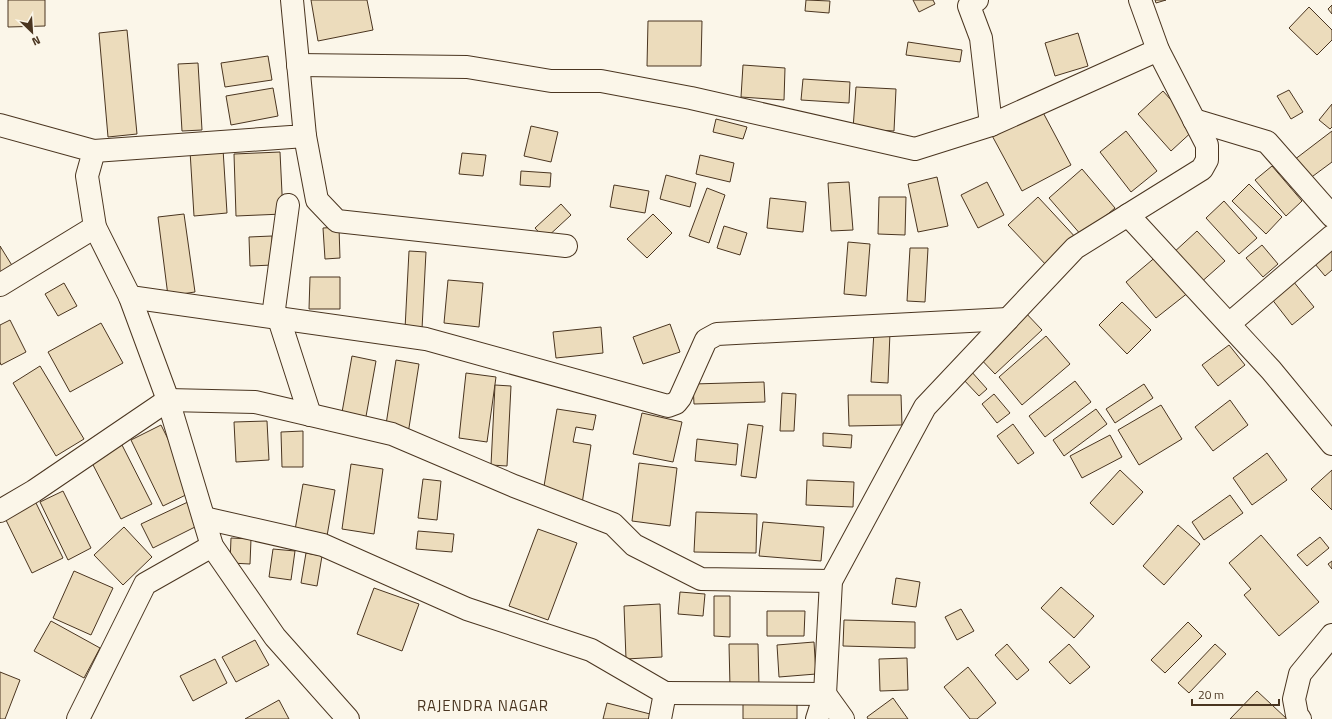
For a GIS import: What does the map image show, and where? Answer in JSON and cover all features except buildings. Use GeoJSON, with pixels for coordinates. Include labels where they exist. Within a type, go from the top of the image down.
{"type":"FeatureCollection","features":[{"type":"Feature","properties":{"kind":"street"},"geometry":{"type":"LineString","coordinates":[[292,0],[305,136],[317,200],[337,221],[566,246]]}},
{"type":"Feature","properties":{"kind":"street"},"geometry":{"type":"LineString","coordinates":[[977,0],[969,6],[981,38],[991,125]]}},
{"type":"Feature","properties":{"kind":"street"},"geometry":{"type":"LineString","coordinates":[[817,719],[824,694],[831,581],[925,407],[1076,248],[1202,170],[1207,160],[1207,145],[1158,50],[1140,0]]}},
{"type":"Feature","properties":{"kind":"street"},"geometry":{"type":"LineString","coordinates":[[298,64],[467,67],[551,81],[601,81],[691,98],[915,149],[991,125],[1158,50]]}},
{"type":"Feature","properties":{"kind":"street"},"geometry":{"type":"LineString","coordinates":[[1194,120],[1267,142],[1332,216]]}},
{"type":"Feature","properties":{"kind":"street"},"geometry":{"type":"LineString","coordinates":[[0,125],[94,151],[305,136]]}},
{"type":"Feature","properties":{"kind":"street"},"geometry":{"type":"LineString","coordinates":[[94,151],[87,176],[95,227],[130,297],[168,400],[212,546],[275,637],[348,719]]}},
{"type":"Feature","properties":{"kind":"street"},"geometry":{"type":"LineString","coordinates":[[288,205],[274,309],[310,415]]}},
{"type":"Feature","properties":{"kind":"street"},"geometry":{"type":"LineString","coordinates":[[1128,215],[1271,370],[1332,444]]}},
{"type":"Feature","properties":{"kind":"street"},"geometry":{"type":"LineString","coordinates":[[0,285],[95,227]]}},
{"type":"Feature","properties":{"kind":"street"},"geometry":{"type":"LineString","coordinates":[[1229,324],[1332,236]]}},
{"type":"Feature","properties":{"kind":"street"},"geometry":{"type":"LineString","coordinates":[[130,297],[426,339],[668,406],[676,403],[680,398],[706,340],[717,334],[1008,319]]}},
{"type":"Feature","properties":{"kind":"street"},"geometry":{"type":"LineString","coordinates":[[0,511],[34,491],[168,400],[255,402],[392,434],[514,486],[613,524],[634,545],[701,580],[831,581]]}},
{"type":"Feature","properties":{"kind":"street"},"geometry":{"type":"LineString","coordinates":[[204,518],[323,545],[467,609],[591,650],[665,694],[824,694]]}},
{"type":"Feature","properties":{"kind":"street"},"geometry":{"type":"LineString","coordinates":[[78,719],[145,584],[212,546]]}},
{"type":"Feature","properties":{"kind":"street"},"geometry":{"type":"LineString","coordinates":[[1300,719],[1297,715],[1294,699],[1300,674],[1332,635]]}},
{"type":"Feature","properties":{"kind":"street"},"geometry":{"type":"LineString","coordinates":[[660,719],[665,694]]}},
{"type":"Feature","properties":{"kind":"street"},"geometry":{"type":"LineString","coordinates":[[824,694],[842,719]]}},
{"type":"Feature","properties":{"kind":"district","name":"RAJENDRA NAGAR"},"geometry":{"type":"Point","coordinates":[483,706]}}]}
